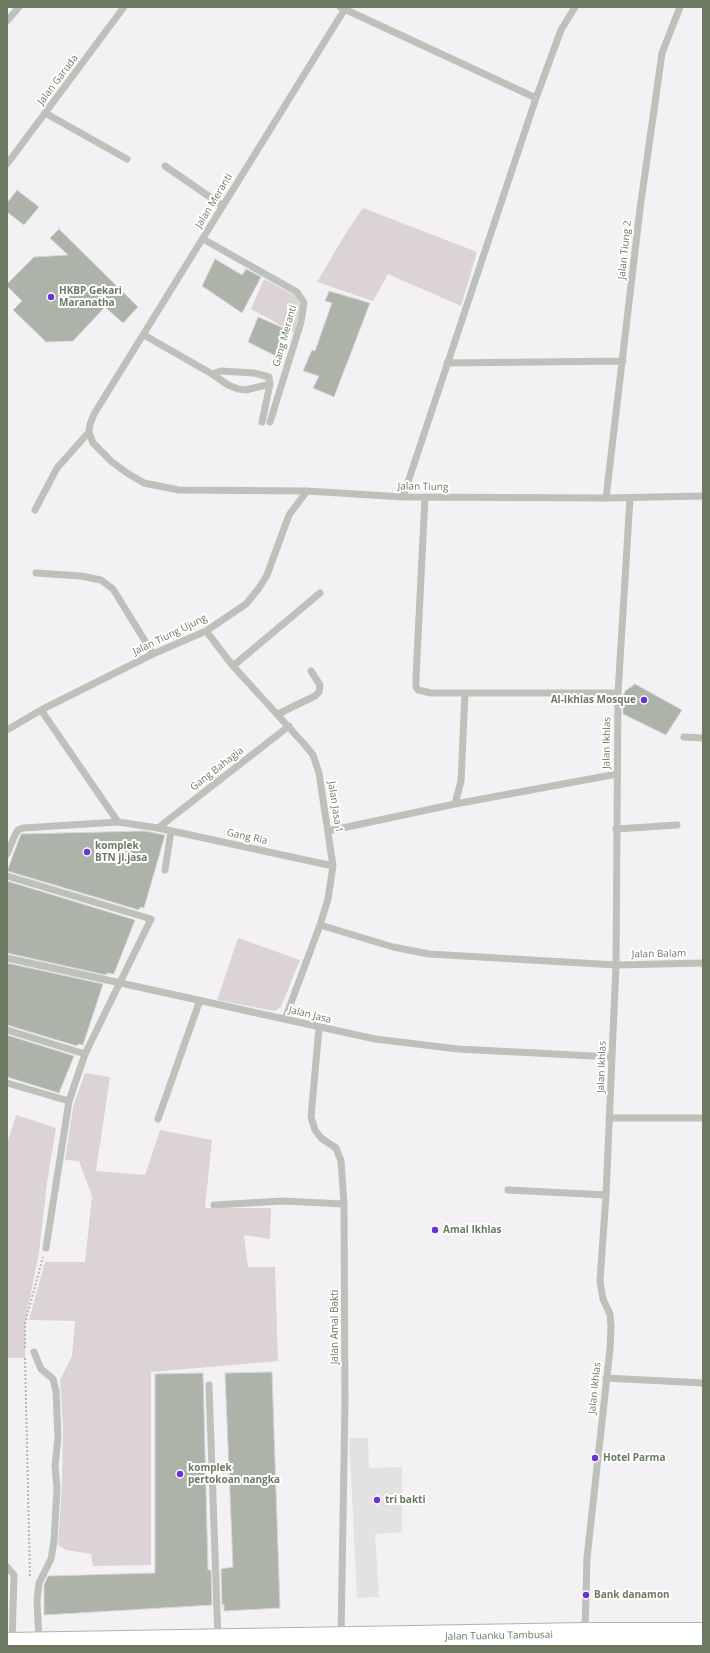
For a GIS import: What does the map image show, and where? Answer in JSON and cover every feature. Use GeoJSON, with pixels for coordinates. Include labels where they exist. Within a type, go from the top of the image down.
{"type":"FeatureCollection","features":[{"type":"Feature","properties":{"kind":"main road","name":"Jalan Tuanku Tambusai"},"geometry":{"type":"LineString","coordinates":[[10,1644],[584,1634],[703,1634]]}},
{"type":"Feature","properties":{"kind":"street"},"geometry":{"type":"LineString","coordinates":[[7,21],[19,7]]}},
{"type":"Feature","properties":{"kind":"street","name":"Jalan Garuda"},"geometry":{"type":"LineString","coordinates":[[7,164],[124,7]]}},
{"type":"Feature","properties":{"kind":"street"},"geometry":{"type":"LineString","coordinates":[[403,497],[536,98],[561,30],[575,7]]}},
{"type":"Feature","properties":{"kind":"street","name":"Jalan Tiung 2"},"geometry":{"type":"LineString","coordinates":[[606,498],[640,209],[662,53],[680,7]]}},
{"type":"Feature","properties":{"kind":"street"},"geometry":{"type":"LineString","coordinates":[[343,8],[536,98]]}},
{"type":"Feature","properties":{"kind":"street","name":"Jalan Meranti"},"geometry":{"type":"LineString","coordinates":[[89,432],[90,424],[99,406],[144,335],[343,8]]}},
{"type":"Feature","properties":{"kind":"street"},"geometry":{"type":"LineString","coordinates":[[45,113],[127,159]]}},
{"type":"Feature","properties":{"kind":"street"},"geometry":{"type":"LineString","coordinates":[[165,166],[223,206]]}},
{"type":"Feature","properties":{"kind":"street","name":"Gang Meranti"},"geometry":{"type":"LineString","coordinates":[[203,238],[297,292],[304,303],[301,322],[267,418],[270,384]]}},
{"type":"Feature","properties":{"kind":"street"},"geometry":{"type":"LineString","coordinates":[[144,335],[212,374],[228,385],[238,389],[246,390],[270,384],[269,377],[254,373],[222,371],[212,374]]}},
{"type":"Feature","properties":{"kind":"street"},"geometry":{"type":"LineString","coordinates":[[447,363],[623,361]]}},
{"type":"Feature","properties":{"kind":"street"},"geometry":{"type":"LineString","coordinates":[[35,510],[57,468],[89,432]]}},
{"type":"Feature","properties":{"kind":"street","name":"Jalan Tiung"},"geometry":{"type":"LineString","coordinates":[[89,432],[93,443],[112,462],[127,473],[144,483],[179,490],[307,491],[403,497],[630,498],[703,496]]}},
{"type":"Feature","properties":{"kind":"street","name":"Jalan Tiung Ujung"},"geometry":{"type":"LineString","coordinates":[[7,730],[41,710],[153,654],[206,631],[246,604],[267,575],[289,515],[307,491]]}},
{"type":"Feature","properties":{"kind":"street"},"geometry":{"type":"LineString","coordinates":[[425,497],[416,687],[420,691],[430,693],[618,693]]}},
{"type":"Feature","properties":{"kind":"street","name":"Jalan Ikhlas"},"geometry":{"type":"LineString","coordinates":[[584,1634],[587,1558],[611,1326],[610,1314],[603,1299],[600,1281],[610,1118],[616,965],[618,693],[630,498]]}},
{"type":"Feature","properties":{"kind":"street"},"geometry":{"type":"LineString","coordinates":[[36,574],[81,576],[101,580],[113,589],[153,654]]}},
{"type":"Feature","properties":{"kind":"street"},"geometry":{"type":"LineString","coordinates":[[233,666],[320,593]]}},
{"type":"Feature","properties":{"kind":"street","name":"Jalan Jasa 1"},"geometry":{"type":"LineString","coordinates":[[206,631],[233,666],[289,726],[313,755],[319,773],[332,866],[328,899],[320,925],[285,1019]]}},
{"type":"Feature","properties":{"kind":"street"},"geometry":{"type":"LineString","coordinates":[[278,714],[319,692],[320,685],[311,671]]}},
{"type":"Feature","properties":{"kind":"street"},"geometry":{"type":"LineString","coordinates":[[455,804],[461,782],[465,693]]}},
{"type":"Feature","properties":{"kind":"street"},"geometry":{"type":"LineString","coordinates":[[41,710],[118,822]]}},
{"type":"Feature","properties":{"kind":"street","name":"Gang Bahagia"},"geometry":{"type":"LineString","coordinates":[[158,828],[289,726]]}},
{"type":"Feature","properties":{"kind":"street"},"geometry":{"type":"LineString","coordinates":[[684,737],[703,738]]}},
{"type":"Feature","properties":{"kind":"street"},"geometry":{"type":"LineString","coordinates":[[328,831],[455,804],[617,774]]}},
{"type":"Feature","properties":{"kind":"street","name":"Gang Ria"},"geometry":{"type":"LineString","coordinates":[[7,854],[18,830],[23,828],[118,822],[158,828],[332,866]]}},
{"type":"Feature","properties":{"kind":"street"},"geometry":{"type":"LineString","coordinates":[[616,829],[677,825]]}},
{"type":"Feature","properties":{"kind":"street"},"geometry":{"type":"LineString","coordinates":[[166,870],[171,831]]}},
{"type":"Feature","properties":{"kind":"street"},"geometry":{"type":"LineString","coordinates":[[7,876],[151,919],[85,1054],[69,1101],[46,1248]]}},
{"type":"Feature","properties":{"kind":"street","name":"Jalan Balam"},"geometry":{"type":"LineString","coordinates":[[320,925],[393,948],[429,954],[616,965],[703,963]]}},
{"type":"Feature","properties":{"kind":"street","name":"Jalan Jasa"},"geometry":{"type":"LineString","coordinates":[[7,958],[285,1019],[318,1028],[375,1039],[458,1050],[612,1057]]}},
{"type":"Feature","properties":{"kind":"street"},"geometry":{"type":"LineString","coordinates":[[158,1119],[200,1000]]}},
{"type":"Feature","properties":{"kind":"street","name":"Jalan Amal Bakti"},"geometry":{"type":"LineString","coordinates":[[318,1028],[311,1116],[315,1130],[321,1138],[336,1148],[339,1154],[341,1161],[344,1204],[345,1401],[341,1638]]}},
{"type":"Feature","properties":{"kind":"street"},"geometry":{"type":"LineString","coordinates":[[7,1030],[85,1054]]}},
{"type":"Feature","properties":{"kind":"street"},"geometry":{"type":"LineString","coordinates":[[7,1083],[69,1101]]}},
{"type":"Feature","properties":{"kind":"street"},"geometry":{"type":"LineString","coordinates":[[610,1118],[703,1118]]}},
{"type":"Feature","properties":{"kind":"street"},"geometry":{"type":"LineString","coordinates":[[508,1190],[606,1195]]}},
{"type":"Feature","properties":{"kind":"street"},"geometry":{"type":"LineString","coordinates":[[214,1205],[284,1201],[344,1204]]}},
{"type":"Feature","properties":{"kind":"street"},"geometry":{"type":"LineString","coordinates":[[34,1352],[40,1369],[53,1379],[56,1391],[58,1437],[55,1466],[57,1488],[54,1541],[51,1559],[39,1583],[37,1600],[39,1644]]}},
{"type":"Feature","properties":{"kind":"street"},"geometry":{"type":"LineString","coordinates":[[606,1378],[703,1383]]}},
{"type":"Feature","properties":{"kind":"street"},"geometry":{"type":"LineString","coordinates":[[209,1385],[218,1641]]}},
{"type":"Feature","properties":{"kind":"street"},"geometry":{"type":"LineString","coordinates":[[7,1567],[14,1575],[10,1644]]}},
{"type":"Feature","properties":{"kind":"path"},"geometry":{"type":"LineString","coordinates":[[30,1580],[25,1323],[46,1248]]}},
{"type":"Feature","properties":{"kind":"shaded area"},"geometry":{"type":"Polygon","coordinates":[[[363,208],[477,252],[461,306],[388,274],[373,301],[317,282],[346,233],[363,208]]]}},
{"type":"Feature","properties":{"kind":"shaded area"},"geometry":{"type":"Polygon","coordinates":[[[264,279],[296,296],[300,306],[295,333],[251,309],[264,279]]]}},
{"type":"Feature","properties":{"kind":"shaded area"},"geometry":{"type":"Polygon","coordinates":[[[238,938],[300,960],[281,1007],[275,1011],[217,1000],[238,938]]]}},
{"type":"Feature","properties":{"kind":"shaded area"},"geometry":{"type":"Polygon","coordinates":[[[85,1073],[110,1077],[96,1171],[145,1175],[160,1130],[212,1140],[205,1208],[271,1208],[270,1239],[244,1235],[248,1267],[275,1267],[278,1361],[151,1372],[151,1565],[93,1566],[91,1554],[66,1550],[58,1545],[62,1484],[63,1427],[60,1380],[72,1356],[75,1321],[29,1320],[45,1262],[85,1262],[92,1196],[79,1161],[65,1160],[73,1107],[85,1073]]]}},
{"type":"Feature","properties":{"kind":"shaded area"},"geometry":{"type":"Polygon","coordinates":[[[16,1115],[56,1128],[47,1183],[39,1252],[25,1323],[25,1358],[7,1358],[7,1144],[16,1115]]]}},
{"type":"Feature","properties":{"kind":"shaded area","name":"tri bakti"},"geometry":{"type":"Polygon","coordinates":[[[349,1438],[368,1438],[369,1468],[402,1467],[402,1532],[375,1534],[379,1597],[357,1598],[349,1438]]]}},
{"type":"Feature","properties":{"kind":"building"},"geometry":{"type":"Polygon","coordinates":[[[17,190],[39,207],[24,225],[7,212],[7,203],[17,190]]]}},
{"type":"Feature","properties":{"kind":"building"},"geometry":{"type":"Polygon","coordinates":[[[59,229],[138,307],[123,323],[105,307],[73,341],[46,342],[13,310],[22,301],[7,286],[7,284],[34,257],[68,255],[50,238],[59,229]]]}},
{"type":"Feature","properties":{"kind":"building"},"geometry":{"type":"Polygon","coordinates":[[[215,259],[242,275],[246,269],[261,277],[242,313],[202,286],[215,259]]]}},
{"type":"Feature","properties":{"kind":"building"},"geometry":{"type":"Polygon","coordinates":[[[329,291],[370,303],[334,397],[313,388],[319,376],[303,371],[312,350],[315,351],[332,303],[325,301],[329,291]]]}},
{"type":"Feature","properties":{"kind":"building"},"geometry":{"type":"Polygon","coordinates":[[[258,317],[288,330],[276,356],[248,342],[258,317]]]}},
{"type":"Feature","properties":{"kind":"building","name":"Al-Ikhlas Mosque"},"geometry":{"type":"Polygon","coordinates":[[[635,684],[682,710],[666,735],[623,714],[623,697],[625,691],[635,684]]]}},
{"type":"Feature","properties":{"kind":"building","name":"komplek BTN jl.jasa"},"geometry":{"type":"Polygon","coordinates":[[[145,831],[165,835],[144,908],[140,907],[139,910],[7,871],[21,834],[145,831]]]}},
{"type":"Feature","properties":{"kind":"building"},"geometry":{"type":"Polygon","coordinates":[[[7,881],[135,920],[114,974],[107,973],[106,975],[7,953],[7,881]]]}},
{"type":"Feature","properties":{"kind":"building"},"geometry":{"type":"Polygon","coordinates":[[[7,963],[103,984],[83,1045],[78,1044],[77,1046],[7,1025],[7,963]]]}},
{"type":"Feature","properties":{"kind":"building"},"geometry":{"type":"Polygon","coordinates":[[[7,1035],[74,1056],[59,1093],[7,1077],[7,1035]]]}},
{"type":"Feature","properties":{"kind":"building","name":"komplek pertokoan nangka"},"geometry":{"type":"Polygon","coordinates":[[[272,1372],[280,1608],[224,1611],[224,1604],[222,1605],[221,1569],[233,1567],[225,1373],[272,1372]]]}},
{"type":"Feature","properties":{"kind":"building","name":"komplek pertokoan nangka"},"geometry":{"type":"Polygon","coordinates":[[[203,1373],[208,1570],[211,1570],[212,1605],[44,1615],[44,1585],[48,1576],[155,1573],[155,1374],[203,1373]]]}},
{"type":"Feature","properties":{"kind":"place","name":"HKBP Gekari Maranatha"},"geometry":{"type":"Point","coordinates":[51,297]}},
{"type":"Feature","properties":{"kind":"place","name":"Al-Ikhlas Mosque"},"geometry":{"type":"Point","coordinates":[644,700]}},
{"type":"Feature","properties":{"kind":"place","name":"komplek BTN jl.jasa"},"geometry":{"type":"Point","coordinates":[87,852]}},
{"type":"Feature","properties":{"kind":"place","name":"Amal Ikhlas"},"geometry":{"type":"Point","coordinates":[435,1230]}},
{"type":"Feature","properties":{"kind":"place","name":"Hotel Parma"},"geometry":{"type":"Point","coordinates":[595,1458]}},
{"type":"Feature","properties":{"kind":"place","name":"komplek pertokoan nangka"},"geometry":{"type":"Point","coordinates":[180,1474]}},
{"type":"Feature","properties":{"kind":"place","name":"tri bakti"},"geometry":{"type":"Point","coordinates":[377,1500]}},
{"type":"Feature","properties":{"kind":"place","name":"Bank danamon"},"geometry":{"type":"Point","coordinates":[586,1595]}}]}
